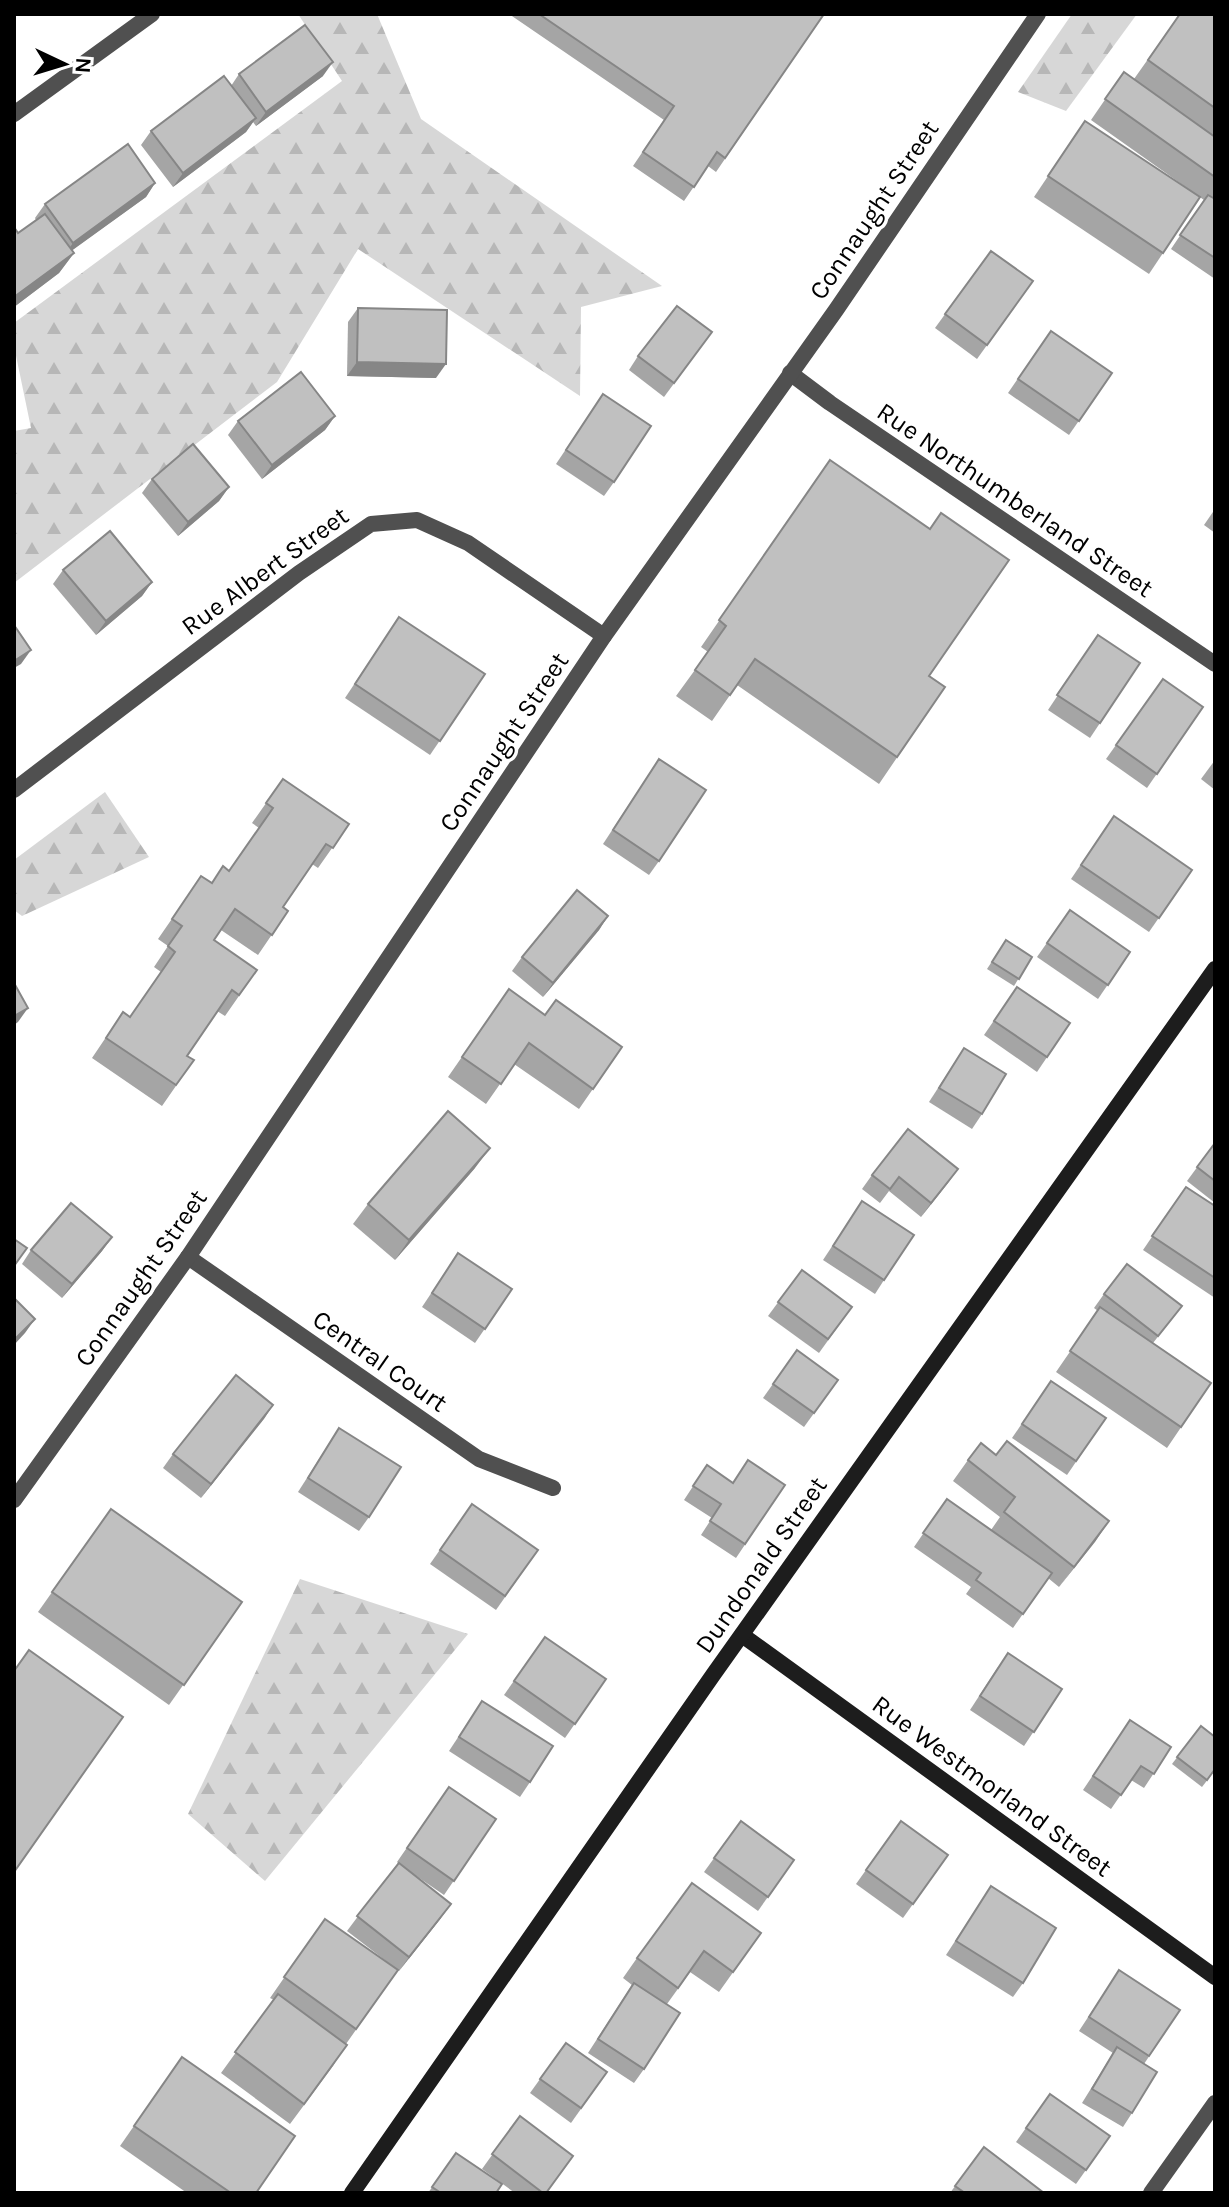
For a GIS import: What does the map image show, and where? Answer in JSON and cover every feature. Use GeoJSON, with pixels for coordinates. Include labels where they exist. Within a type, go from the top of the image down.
{"type":"FeatureCollection","features":[{"type":"Feature","properties":{"kind":"street"},"geometry":{"type":"LineString","coordinates":[[14,114],[152,14]]}},
{"type":"Feature","properties":{"kind":"street","name":"Connaught Street"},"geometry":{"type":"LineString","coordinates":[[14,1500],[188,1257],[604,636],[1038,14]]}},
{"type":"Feature","properties":{"kind":"street","name":"Rue Northumberland Street"},"geometry":{"type":"LineString","coordinates":[[790,373],[1215,664]]}},
{"type":"Feature","properties":{"kind":"street","name":"Rue Albert Street"},"geometry":{"type":"LineString","coordinates":[[14,790],[299,573],[371,524],[417,520],[468,543],[604,636]]}},
{"type":"Feature","properties":{"kind":"street","name":"Dundonald Street"},"geometry":{"type":"LineString","coordinates":[[352,2193],[742,1635],[1215,969]]}},
{"type":"Feature","properties":{"kind":"street","name":"Central Court"},"geometry":{"type":"LineString","coordinates":[[188,1257],[479,1459],[553,1488]]}},
{"type":"Feature","properties":{"kind":"street","name":"Rue Westmorland Street"},"geometry":{"type":"LineString","coordinates":[[742,1635],[1215,1977]]}},
{"type":"Feature","properties":{"kind":"street"},"geometry":{"type":"LineString","coordinates":[[1151,2193],[1215,2103]]}},
{"type":"Feature","properties":{"kind":"green space"},"geometry":{"type":"Polygon","coordinates":[[[298,14],[377,14],[421,119],[662,286],[581,307],[580,396],[358,249],[277,382],[14,583],[14,431],[31,428],[14,346],[14,323],[342,81],[298,14]]]}},
{"type":"Feature","properties":{"kind":"green space"},"geometry":{"type":"Polygon","coordinates":[[[1072,14],[1137,14],[1066,111],[1018,92],[1072,14]]]}},
{"type":"Feature","properties":{"kind":"green space"},"geometry":{"type":"Polygon","coordinates":[[[105,792],[149,857],[22,916],[14,910],[14,860],[105,792]]]}},
{"type":"Feature","properties":{"kind":"green space"},"geometry":{"type":"Polygon","coordinates":[[[300,1579],[468,1634],[265,1881],[188,1814],[300,1579]]]}},
{"type":"Feature","properties":{"kind":"building"},"geometry":{"type":"Polygon","coordinates":[[[539,14],[824,14],[725,158],[717,152],[694,187],[643,152],[674,106],[539,14]]]}},
{"type":"Feature","properties":{"kind":"building"},"geometry":{"type":"Polygon","coordinates":[[[1180,14],[1215,14],[1215,108],[1148,60],[1180,14]]]}},
{"type":"Feature","properties":{"kind":"building"},"geometry":{"type":"Polygon","coordinates":[[[305,25],[333,62],[266,112],[239,74],[305,25]]]}},
{"type":"Feature","properties":{"kind":"building"},"geometry":{"type":"Polygon","coordinates":[[[1124,72],[1215,137],[1215,177],[1105,99],[1124,72]]]}},
{"type":"Feature","properties":{"kind":"building"},"geometry":{"type":"Polygon","coordinates":[[[224,76],[256,118],[183,173],[151,131],[224,76]]]}},
{"type":"Feature","properties":{"kind":"building"},"geometry":{"type":"Polygon","coordinates":[[[1085,121],[1200,197],[1163,253],[1048,176],[1085,121]]]}},
{"type":"Feature","properties":{"kind":"building"},"geometry":{"type":"Polygon","coordinates":[[[128,144],[155,183],[73,243],[45,204],[128,144]]]}},
{"type":"Feature","properties":{"kind":"building"},"geometry":{"type":"Polygon","coordinates":[[[1208,195],[1215,199],[1215,258],[1180,235],[1208,195]]]}},
{"type":"Feature","properties":{"kind":"building"},"geometry":{"type":"Polygon","coordinates":[[[45,214],[74,253],[14,297],[14,227],[18,233],[45,214]]]}},
{"type":"Feature","properties":{"kind":"building"},"geometry":{"type":"Polygon","coordinates":[[[991,251],[1033,281],[987,345],[945,314],[991,251]]]}},
{"type":"Feature","properties":{"kind":"building"},"geometry":{"type":"Polygon","coordinates":[[[677,306],[712,332],[674,383],[638,356],[677,306]]]}},
{"type":"Feature","properties":{"kind":"building"},"geometry":{"type":"Polygon","coordinates":[[[358,308],[447,310],[446,364],[357,362],[358,308]]]}},
{"type":"Feature","properties":{"kind":"building"},"geometry":{"type":"Polygon","coordinates":[[[1051,331],[1112,373],[1079,421],[1018,379],[1051,331]]]}},
{"type":"Feature","properties":{"kind":"building"},"geometry":{"type":"Polygon","coordinates":[[[301,372],[335,416],[272,465],[238,421],[301,372]]]}},
{"type":"Feature","properties":{"kind":"building"},"geometry":{"type":"Polygon","coordinates":[[[603,394],[651,426],[614,482],[566,450],[603,394]]]}},
{"type":"Feature","properties":{"kind":"building"},"geometry":{"type":"Polygon","coordinates":[[[193,444],[229,487],[188,522],[152,479],[193,444]]]}},
{"type":"Feature","properties":{"kind":"building"},"geometry":{"type":"Polygon","coordinates":[[[830,460],[930,529],[941,513],[1009,560],[929,676],[945,687],[897,757],[755,659],[730,695],[695,670],[726,626],[719,620],[830,460]]]}},
{"type":"Feature","properties":{"kind":"building"},"geometry":{"type":"Polygon","coordinates":[[[110,531],[152,582],[106,621],[63,570],[110,531]]]}},
{"type":"Feature","properties":{"kind":"building"},"geometry":{"type":"Polygon","coordinates":[[[399,617],[485,674],[440,741],[355,684],[399,617]]]}},
{"type":"Feature","properties":{"kind":"building"},"geometry":{"type":"Polygon","coordinates":[[[14,625],[31,650],[14,661],[14,625]]]}},
{"type":"Feature","properties":{"kind":"building"},"geometry":{"type":"Polygon","coordinates":[[[1098,635],[1140,663],[1100,723],[1057,695],[1098,635]]]}},
{"type":"Feature","properties":{"kind":"building"},"geometry":{"type":"Polygon","coordinates":[[[1163,679],[1203,707],[1157,774],[1116,745],[1163,679]]]}},
{"type":"Feature","properties":{"kind":"building"},"geometry":{"type":"Polygon","coordinates":[[[659,759],[706,790],[659,861],[613,830],[659,759]]]}},
{"type":"Feature","properties":{"kind":"building"},"geometry":{"type":"Polygon","coordinates":[[[283,779],[349,824],[333,848],[326,844],[283,907],[288,911],[272,935],[235,909],[214,940],[257,970],[239,995],[232,990],[187,1056],[194,1060],[176,1085],[106,1038],[123,1012],[130,1017],[175,952],[168,946],[182,926],[172,919],[201,876],[212,883],[223,866],[229,871],[273,808],[266,803],[283,779]]]}},
{"type":"Feature","properties":{"kind":"building"},"geometry":{"type":"Polygon","coordinates":[[[1114,816],[1192,870],[1159,918],[1081,865],[1114,816]]]}},
{"type":"Feature","properties":{"kind":"building"},"geometry":{"type":"Polygon","coordinates":[[[577,890],[608,916],[553,983],[522,957],[577,890]]]}},
{"type":"Feature","properties":{"kind":"building"},"geometry":{"type":"Polygon","coordinates":[[[1070,910],[1130,952],[1108,985],[1047,943],[1070,910]]]}},
{"type":"Feature","properties":{"kind":"building"},"geometry":{"type":"Polygon","coordinates":[[[1006,940],[1032,957],[1019,979],[992,962],[1006,940]]]}},
{"type":"Feature","properties":{"kind":"building"},"geometry":{"type":"Polygon","coordinates":[[[14,983],[28,1008],[14,1016],[14,983]]]}},
{"type":"Feature","properties":{"kind":"building"},"geometry":{"type":"Polygon","coordinates":[[[1017,987],[1070,1023],[1047,1057],[994,1021],[1017,987]]]}},
{"type":"Feature","properties":{"kind":"building"},"geometry":{"type":"Polygon","coordinates":[[[509,989],[545,1015],[556,1000],[622,1047],[593,1089],[529,1043],[501,1084],[462,1057],[509,989]]]}},
{"type":"Feature","properties":{"kind":"building"},"geometry":{"type":"Polygon","coordinates":[[[964,1048],[1006,1074],[982,1114],[939,1088],[964,1048]]]}},
{"type":"Feature","properties":{"kind":"building"},"geometry":{"type":"Polygon","coordinates":[[[448,1111],[490,1148],[409,1240],[368,1204],[448,1111]]]}},
{"type":"Feature","properties":{"kind":"building"},"geometry":{"type":"Polygon","coordinates":[[[908,1129],[958,1169],[931,1203],[899,1177],[890,1189],[872,1175],[908,1129]]]}},
{"type":"Feature","properties":{"kind":"building"},"geometry":{"type":"Polygon","coordinates":[[[1215,1143],[1215,1181],[1197,1167],[1215,1143]]]}},
{"type":"Feature","properties":{"kind":"building"},"geometry":{"type":"Polygon","coordinates":[[[1186,1187],[1215,1206],[1215,1278],[1152,1236],[1186,1187]]]}},
{"type":"Feature","properties":{"kind":"building"},"geometry":{"type":"Polygon","coordinates":[[[862,1201],[914,1235],[884,1280],[833,1246],[862,1201]]]}},
{"type":"Feature","properties":{"kind":"building"},"geometry":{"type":"Polygon","coordinates":[[[71,1203],[112,1237],[72,1284],[31,1250],[71,1203]]]}},
{"type":"Feature","properties":{"kind":"building"},"geometry":{"type":"Polygon","coordinates":[[[14,1239],[27,1248],[14,1266],[14,1239]]]}},
{"type":"Feature","properties":{"kind":"building"},"geometry":{"type":"Polygon","coordinates":[[[458,1253],[512,1289],[485,1329],[432,1293],[458,1253]]]}},
{"type":"Feature","properties":{"kind":"building"},"geometry":{"type":"Polygon","coordinates":[[[1127,1264],[1182,1306],[1158,1336],[1104,1294],[1127,1264]]]}},
{"type":"Feature","properties":{"kind":"building"},"geometry":{"type":"Polygon","coordinates":[[[802,1270],[852,1307],[828,1339],[778,1302],[802,1270]]]}},
{"type":"Feature","properties":{"kind":"building"},"geometry":{"type":"Polygon","coordinates":[[[14,1298],[35,1319],[14,1340],[14,1298]]]}},
{"type":"Feature","properties":{"kind":"building"},"geometry":{"type":"Polygon","coordinates":[[[1100,1307],[1211,1383],[1181,1427],[1070,1351],[1100,1307]]]}},
{"type":"Feature","properties":{"kind":"building"},"geometry":{"type":"Polygon","coordinates":[[[797,1350],[838,1380],[814,1413],[773,1384],[797,1350]]]}},
{"type":"Feature","properties":{"kind":"building"},"geometry":{"type":"Polygon","coordinates":[[[236,1375],[273,1405],[211,1484],[173,1454],[236,1375]]]}},
{"type":"Feature","properties":{"kind":"building"},"geometry":{"type":"Polygon","coordinates":[[[1051,1381],[1106,1418],[1076,1461],[1022,1424],[1051,1381]]]}},
{"type":"Feature","properties":{"kind":"building"},"geometry":{"type":"Polygon","coordinates":[[[339,1428],[401,1467],[369,1517],[308,1478],[339,1428]]]}},
{"type":"Feature","properties":{"kind":"building"},"geometry":{"type":"Polygon","coordinates":[[[1007,1441],[1109,1521],[1074,1567],[1004,1512],[1015,1497],[968,1460],[981,1443],[996,1455],[1007,1441]]]}},
{"type":"Feature","properties":{"kind":"building"},"geometry":{"type":"Polygon","coordinates":[[[748,1460],[785,1485],[745,1544],[710,1521],[721,1504],[693,1486],[707,1465],[733,1483],[748,1460]]]}},
{"type":"Feature","properties":{"kind":"building"},"geometry":{"type":"Polygon","coordinates":[[[947,1499],[1052,1573],[1023,1614],[976,1580],[981,1573],[923,1533],[947,1499]]]}},
{"type":"Feature","properties":{"kind":"building"},"geometry":{"type":"Polygon","coordinates":[[[472,1504],[538,1550],[505,1596],[440,1550],[472,1504]]]}},
{"type":"Feature","properties":{"kind":"building"},"geometry":{"type":"Polygon","coordinates":[[[111,1509],[242,1602],[184,1685],[52,1592],[111,1509]]]}},
{"type":"Feature","properties":{"kind":"building"},"geometry":{"type":"Polygon","coordinates":[[[545,1637],[606,1679],[575,1724],[514,1681],[545,1637]]]}},
{"type":"Feature","properties":{"kind":"building"},"geometry":{"type":"Polygon","coordinates":[[[29,1650],[123,1717],[14,1872],[14,1671],[29,1650]]]}},
{"type":"Feature","properties":{"kind":"building"},"geometry":{"type":"Polygon","coordinates":[[[1008,1653],[1062,1689],[1034,1732],[980,1696],[1008,1653]]]}},
{"type":"Feature","properties":{"kind":"building"},"geometry":{"type":"Polygon","coordinates":[[[482,1701],[553,1746],[530,1782],[459,1737],[482,1701]]]}},
{"type":"Feature","properties":{"kind":"building"},"geometry":{"type":"Polygon","coordinates":[[[1130,1720],[1171,1747],[1154,1774],[1141,1766],[1121,1795],[1093,1776],[1130,1720]]]}},
{"type":"Feature","properties":{"kind":"building"},"geometry":{"type":"Polygon","coordinates":[[[1201,1726],[1215,1737],[1215,1769],[1207,1780],[1177,1757],[1201,1726]]]}},
{"type":"Feature","properties":{"kind":"building"},"geometry":{"type":"Polygon","coordinates":[[[449,1787],[496,1819],[454,1881],[407,1848],[449,1787]]]}},
{"type":"Feature","properties":{"kind":"building"},"geometry":{"type":"Polygon","coordinates":[[[741,1821],[794,1860],[768,1897],[714,1858],[741,1821]]]}},
{"type":"Feature","properties":{"kind":"building"},"geometry":{"type":"Polygon","coordinates":[[[901,1821],[948,1855],[913,1904],[866,1870],[901,1821]]]}},
{"type":"Feature","properties":{"kind":"building"},"geometry":{"type":"Polygon","coordinates":[[[399,1863],[451,1904],[409,1957],[357,1916],[399,1863]]]}},
{"type":"Feature","properties":{"kind":"building"},"geometry":{"type":"Polygon","coordinates":[[[692,1883],[761,1933],[733,1972],[704,1951],[678,1988],[637,1958],[692,1883]]]}},
{"type":"Feature","properties":{"kind":"building"},"geometry":{"type":"Polygon","coordinates":[[[991,1886],[1056,1928],[1023,1983],[956,1941],[991,1886]]]}},
{"type":"Feature","properties":{"kind":"building"},"geometry":{"type":"Polygon","coordinates":[[[325,1919],[398,1970],[356,2029],[284,1977],[325,1919]]]}},
{"type":"Feature","properties":{"kind":"building"},"geometry":{"type":"Polygon","coordinates":[[[1119,1970],[1180,2010],[1149,2056],[1089,2017],[1119,1970]]]}},
{"type":"Feature","properties":{"kind":"building"},"geometry":{"type":"Polygon","coordinates":[[[634,1983],[680,2013],[644,2069],[598,2039],[634,1983]]]}},
{"type":"Feature","properties":{"kind":"building"},"geometry":{"type":"Polygon","coordinates":[[[278,1994],[347,2045],[304,2104],[235,2052],[278,1994]]]}},
{"type":"Feature","properties":{"kind":"building"},"geometry":{"type":"Polygon","coordinates":[[[566,2043],[607,2072],[581,2108],[540,2079],[566,2043]]]}},
{"type":"Feature","properties":{"kind":"building"},"geometry":{"type":"Polygon","coordinates":[[[1117,2047],[1157,2072],[1132,2113],[1092,2089],[1117,2047]]]}},
{"type":"Feature","properties":{"kind":"building"},"geometry":{"type":"Polygon","coordinates":[[[182,2057],[295,2136],[256,2193],[231,2193],[134,2126],[182,2057]]]}},
{"type":"Feature","properties":{"kind":"building"},"geometry":{"type":"Polygon","coordinates":[[[1050,2094],[1110,2136],[1086,2170],[1026,2128],[1050,2094]]]}},
{"type":"Feature","properties":{"kind":"building"},"geometry":{"type":"Polygon","coordinates":[[[520,2116],[573,2156],[546,2193],[492,2154],[520,2116]]]}},
{"type":"Feature","properties":{"kind":"building"},"geometry":{"type":"Polygon","coordinates":[[[984,2147],[1044,2193],[965,2193],[955,2186],[984,2147]]]}},
{"type":"Feature","properties":{"kind":"building"},"geometry":{"type":"Polygon","coordinates":[[[456,2153],[502,2184],[496,2193],[441,2193],[432,2187],[456,2153]]]}}]}
